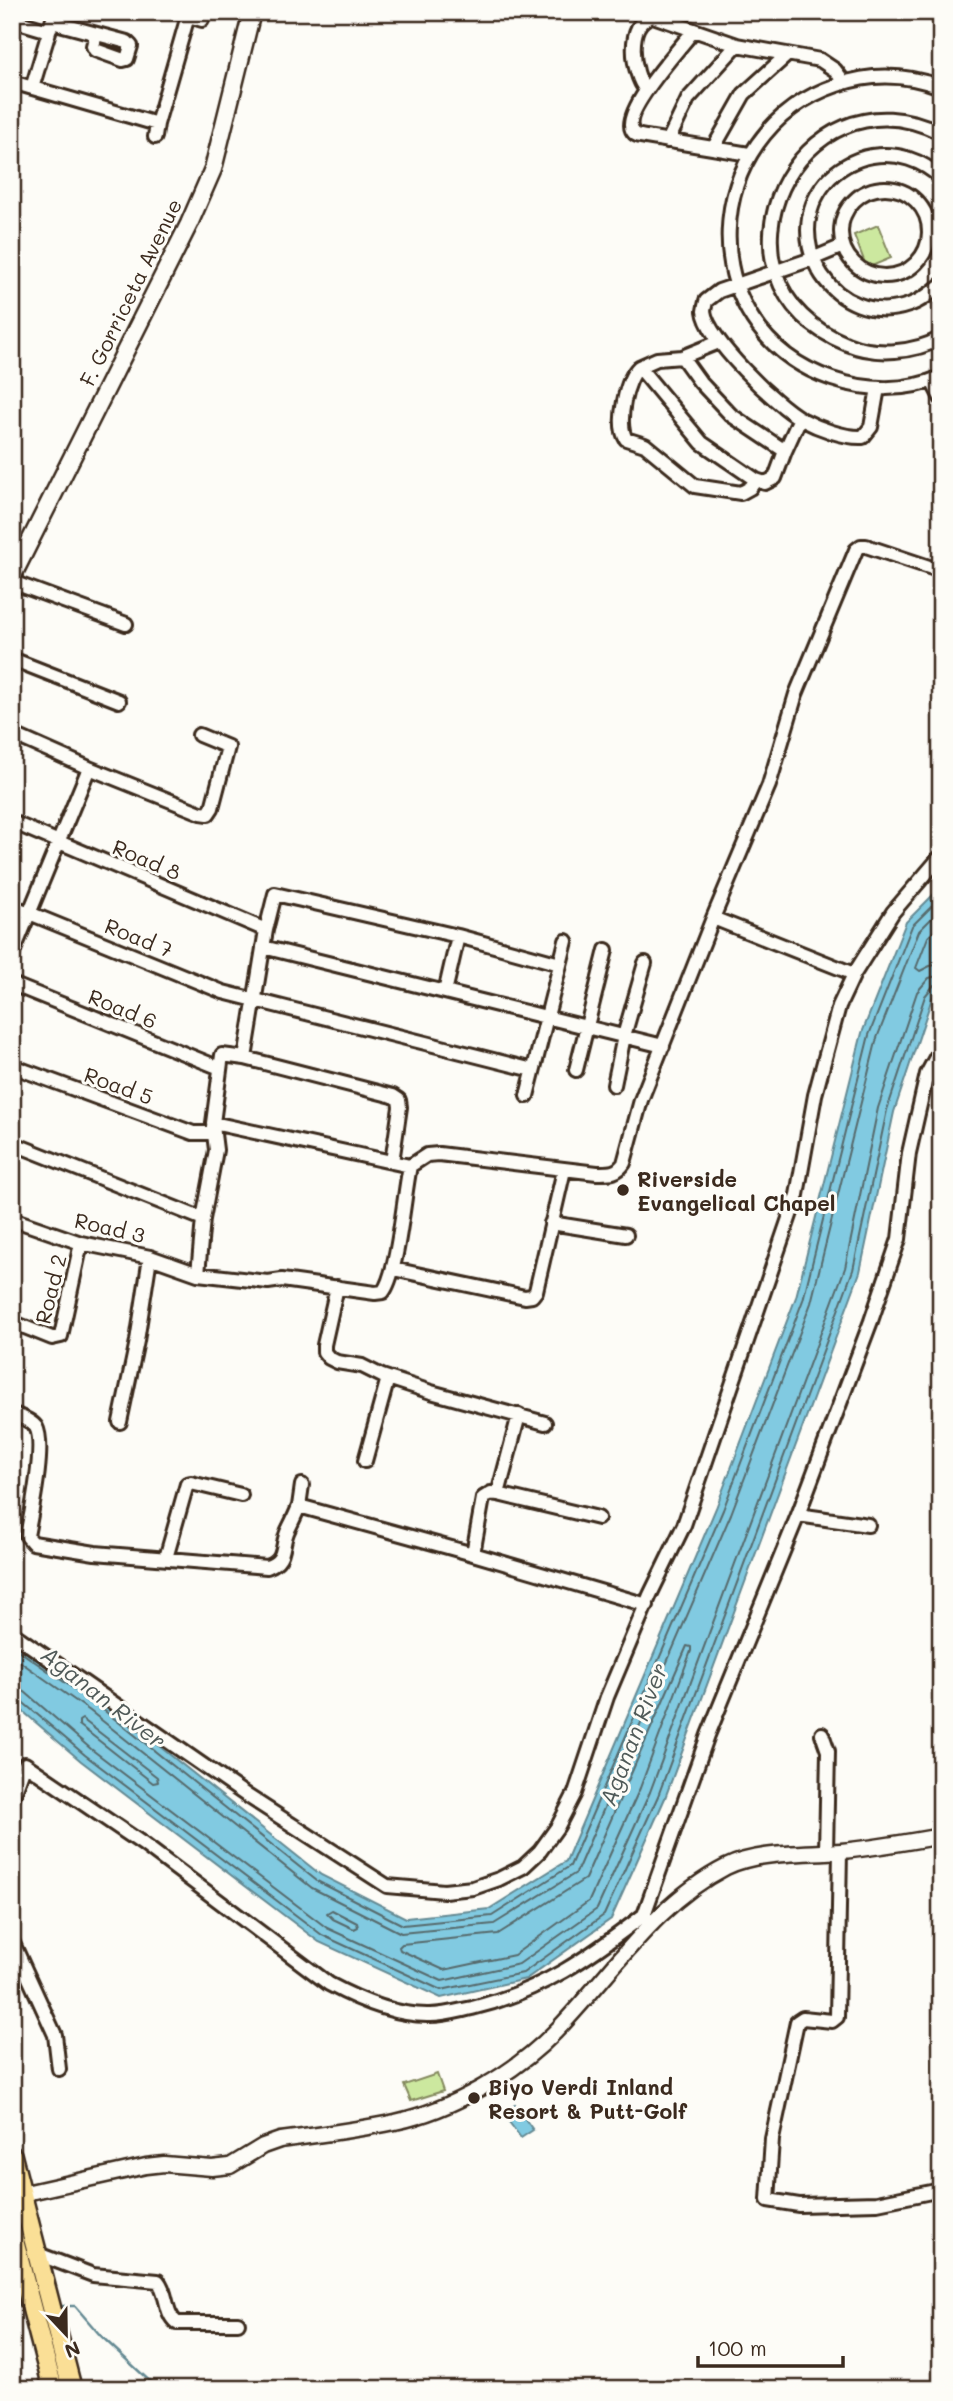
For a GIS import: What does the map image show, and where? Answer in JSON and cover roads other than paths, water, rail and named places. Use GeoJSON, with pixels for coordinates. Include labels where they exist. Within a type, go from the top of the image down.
{"type":"FeatureCollection","features":[{"type":"Feature","properties":{"kind":"main road","name":"F. Gorriceta Avenue"},"geometry":{"type":"LineString","coordinates":[[12,580],[189,223],[213,169],[252,12]]}},
{"type":"Feature","properties":{"kind":"main road"},"geometry":{"type":"LineString","coordinates":[[12,2156],[17,2195],[38,2254],[72,2389]]}},
{"type":"Feature","properties":{"kind":"main road"},"geometry":{"type":"LineString","coordinates":[[12,2233],[53,2389]]}},
{"type":"Feature","properties":{"kind":"street"},"geometry":{"type":"LineString","coordinates":[[12,82],[156,130],[182,14],[202,20]]}},
{"type":"Feature","properties":{"kind":"street"},"geometry":{"type":"LineString","coordinates":[[646,90],[635,70],[634,44],[644,20],[653,16],[737,45],[820,60],[835,70],[844,82]]}},
{"type":"Feature","properties":{"kind":"street"},"geometry":{"type":"LineString","coordinates":[[12,20],[52,22],[96,34]]}},
{"type":"Feature","properties":{"kind":"street"},"geometry":{"type":"LineString","coordinates":[[32,88],[52,22]]}},
{"type":"Feature","properties":{"kind":"street"},"geometry":{"type":"LineString","coordinates":[[694,30],[646,90],[631,120],[632,130],[639,136],[749,153]]}},
{"type":"Feature","properties":{"kind":"street"},"geometry":{"type":"LineString","coordinates":[[668,141],[688,99],[737,45]]}},
{"type":"Feature","properties":{"kind":"street"},"geometry":{"type":"LineString","coordinates":[[714,146],[744,94],[786,55]]}},
{"type":"Feature","properties":{"kind":"street"},"geometry":{"type":"LineString","coordinates":[[941,87],[898,77],[878,76],[844,82],[820,90],[786,111],[749,153],[738,177],[728,221],[728,243],[735,285],[757,324],[786,354],[822,376],[842,383],[878,388],[908,386],[937,379],[941,398]]}},
{"type":"Feature","properties":{"kind":"street"},"geometry":{"type":"LineString","coordinates":[[941,133],[905,121],[871,121],[838,131],[809,149],[787,176],[774,207],[771,241],[776,272],[786,294],[799,312],[832,338],[873,351],[916,348],[941,338]]}},
{"type":"Feature","properties":{"kind":"street"},"geometry":{"type":"LineString","coordinates":[[941,178],[923,164],[895,155],[866,157],[840,169],[820,190],[809,217],[807,231],[813,259],[822,276],[835,291],[851,301],[889,309],[926,297],[941,285]]}},
{"type":"Feature","properties":{"kind":"street"},"geometry":{"type":"LineString","coordinates":[[879,189],[900,191],[918,204],[934,242],[916,264],[896,275],[874,275],[854,264],[842,246],[841,224],[845,214],[859,197],[879,189]]}},
{"type":"Feature","properties":{"kind":"street"},"geometry":{"type":"LineString","coordinates":[[842,246],[813,259],[719,291],[706,301],[704,310],[719,342],[768,393],[800,418],[830,430],[863,437],[872,427],[878,388]]}},
{"type":"Feature","properties":{"kind":"street"},"geometry":{"type":"LineString","coordinates":[[719,342],[682,357],[657,359],[639,367],[633,373],[625,396],[621,427],[626,439],[645,445],[695,486],[741,494],[756,480]]}},
{"type":"Feature","properties":{"kind":"street"},"geometry":{"type":"LineString","coordinates":[[682,357],[700,382],[731,415],[785,452]]}},
{"type":"Feature","properties":{"kind":"street"},"geometry":{"type":"LineString","coordinates":[[639,367],[702,443],[765,484],[775,478],[800,418]]}},
{"type":"Feature","properties":{"kind":"street"},"geometry":{"type":"LineString","coordinates":[[564,1170],[536,1292],[532,1296],[526,1297],[393,1269],[410,1166],[428,1155],[439,1154],[597,1173],[614,1173],[620,1169],[641,1100],[768,785],[796,694],[856,550],[866,546],[941,571]]}},
{"type":"Feature","properties":{"kind":"street"},"geometry":{"type":"LineString","coordinates":[[12,580],[126,624]]}},
{"type":"Feature","properties":{"kind":"street"},"geometry":{"type":"LineString","coordinates":[[12,659],[119,701]]}},
{"type":"Feature","properties":{"kind":"street"},"geometry":{"type":"LineString","coordinates":[[12,734],[89,768],[208,814],[212,808],[228,747],[199,735]]}},
{"type":"Feature","properties":{"kind":"street"},"geometry":{"type":"LineString","coordinates":[[12,955],[89,768]]}},
{"type":"Feature","properties":{"kind":"street","name":"Road 8"},"geometry":{"type":"LineString","coordinates":[[12,822],[266,930]]}},
{"type":"Feature","properties":{"kind":"street"},"geometry":{"type":"LineString","coordinates":[[12,1633],[246,1795],[387,1886],[444,1891],[473,1888],[523,1867],[540,1851],[558,1826],[575,1793],[607,1697],[684,1525],[797,1195],[815,1095],[839,1006],[854,974],[893,912],[941,856]]}},
{"type":"Feature","properties":{"kind":"street"},"geometry":{"type":"LineString","coordinates":[[244,1058],[266,930],[275,894],[458,936],[561,964]]}},
{"type":"Feature","properties":{"kind":"street","name":"Road 7"},"geometry":{"type":"LineString","coordinates":[[12,906],[223,992],[533,1070]]}},
{"type":"Feature","properties":{"kind":"street"},"geometry":{"type":"LineString","coordinates":[[713,918],[854,974]]}},
{"type":"Feature","properties":{"kind":"street"},"geometry":{"type":"LineString","coordinates":[[445,992],[458,936]]}},
{"type":"Feature","properties":{"kind":"street"},"geometry":{"type":"LineString","coordinates":[[527,1096],[566,941]]}},
{"type":"Feature","properties":{"kind":"street"},"geometry":{"type":"LineString","coordinates":[[263,947],[663,1046]]}},
{"type":"Feature","properties":{"kind":"street"},"geometry":{"type":"LineString","coordinates":[[576,1070],[606,950]]}},
{"type":"Feature","properties":{"kind":"street"},"geometry":{"type":"LineString","coordinates":[[614,1085],[624,1036],[645,963]]}},
{"type":"Feature","properties":{"kind":"street","name":"Road 6"},"geometry":{"type":"LineString","coordinates":[[12,984],[220,1068]]}},
{"type":"Feature","properties":{"kind":"street"},"geometry":{"type":"LineString","coordinates":[[17,2195],[146,2166],[230,2166],[263,2146],[280,2140],[397,2122],[438,2109],[473,2093],[525,2058],[544,2041],[648,1919],[708,1735],[798,1515],[899,1239],[909,1153],[928,1074],[941,1048]]}},
{"type":"Feature","properties":{"kind":"street"},"geometry":{"type":"LineString","coordinates":[[198,1274],[203,1219],[216,1150],[214,1128],[222,1055],[244,1058],[393,1096],[399,1100],[400,1107],[392,1162]]}},
{"type":"Feature","properties":{"kind":"street","name":"Road 5"},"geometry":{"type":"LineString","coordinates":[[12,1066],[193,1133],[214,1128],[410,1166]]}},
{"type":"Feature","properties":{"kind":"street"},"geometry":{"type":"LineString","coordinates":[[928,1074],[941,1079]]}},
{"type":"Feature","properties":{"kind":"street"},"geometry":{"type":"LineString","coordinates":[[12,1143],[203,1219]]}},
{"type":"Feature","properties":{"kind":"street","name":"Road 3"},"geometry":{"type":"LineString","coordinates":[[12,1219],[81,1243],[150,1257],[198,1274],[375,1293],[383,1292],[388,1286],[393,1269]]}},
{"type":"Feature","properties":{"kind":"street"},"geometry":{"type":"LineString","coordinates":[[551,1223],[626,1235]]}},
{"type":"Feature","properties":{"kind":"street","name":"Road 2"},"geometry":{"type":"LineString","coordinates":[[12,1322],[52,1338],[61,1336],[81,1243]]}},
{"type":"Feature","properties":{"kind":"street"},"geometry":{"type":"LineString","coordinates":[[120,1422],[137,1341],[150,1257]]}},
{"type":"Feature","properties":{"kind":"street"},"geometry":{"type":"LineString","coordinates":[[337,1287],[324,1345],[324,1352],[329,1358],[362,1366],[388,1378],[545,1423]]}},
{"type":"Feature","properties":{"kind":"street"},"geometry":{"type":"LineString","coordinates":[[365,1461],[388,1378]]}},
{"type":"Feature","properties":{"kind":"street"},"geometry":{"type":"LineString","coordinates":[[12,1413],[30,1421],[36,1427],[38,1435],[37,1475],[27,1536],[33,1543],[95,1553],[267,1567],[276,1564],[283,1556],[289,1528],[299,1506],[302,1485]]}},
{"type":"Feature","properties":{"kind":"street"},"geometry":{"type":"LineString","coordinates":[[498,1494],[519,1415]]}},
{"type":"Feature","properties":{"kind":"street"},"geometry":{"type":"LineString","coordinates":[[166,1558],[187,1485],[191,1483],[241,1495]]}},
{"type":"Feature","properties":{"kind":"street"},"geometry":{"type":"LineString","coordinates":[[473,1555],[483,1498],[491,1493],[598,1518]]}},
{"type":"Feature","properties":{"kind":"street"},"geometry":{"type":"LineString","coordinates":[[299,1506],[647,1605]]}},
{"type":"Feature","properties":{"kind":"street"},"geometry":{"type":"LineString","coordinates":[[798,1515],[868,1525]]}},
{"type":"Feature","properties":{"kind":"street"},"geometry":{"type":"LineString","coordinates":[[822,1734],[828,1751],[837,2017],[834,2021],[803,2018],[797,2022],[772,2139],[768,2200],[799,2205],[877,2203],[941,2190]]}},
{"type":"Feature","properties":{"kind":"street"},"geometry":{"type":"LineString","coordinates":[[12,1799],[25,1764],[143,1844],[329,1984],[363,2001],[393,2010],[428,2015],[490,2003],[533,1989],[566,1972],[729,1865],[750,1858],[833,1852],[941,1836]]}},
{"type":"Feature","properties":{"kind":"street"},"geometry":{"type":"LineString","coordinates":[[12,1941],[55,2035],[59,2069]]}},
{"type":"Feature","properties":{"kind":"street"},"geometry":{"type":"LineString","coordinates":[[38,2254],[93,2275],[158,2281],[163,2288],[172,2320],[177,2323],[238,2323]]}},
{"type":"Feature","properties":{"kind":"water","name":"Aganan River"},"geometry":{"type":"Polygon","coordinates":[[[941,887],[941,987],[932,998],[894,1112],[860,1272],[665,1798],[611,1919],[526,1979],[441,1998],[319,1942],[81,1761],[12,1702],[12,1637],[100,1699],[321,1875],[406,1918],[489,1909],[566,1861],[716,1508],[796,1297],[862,1033],[906,922],[941,887]]]}},
{"type":"Feature","properties":{"kind":"water"},"geometry":{"type":"Polygon","coordinates":[[[515,2105],[533,2130],[521,2138],[503,2114],[515,2105]]]}},
{"type":"Feature","properties":{"kind":"waterway"},"geometry":{"type":"LineString","coordinates":[[12,2305],[24,2305]]}},
{"type":"Feature","properties":{"kind":"waterway"},"geometry":{"type":"LineString","coordinates":[[58,2306],[75,2306],[100,2335],[157,2388],[229,2383],[235,2389]]}},
{"type":"Feature","properties":{"kind":"place","name":"Riverside Evangelical Chapel"},"geometry":{"type":"Point","coordinates":[623,1190]}},
{"type":"Feature","properties":{"kind":"place","name":"Biyo Verdi Inland Resort & Putt-Golf"},"geometry":{"type":"Point","coordinates":[474,2098]}}]}
